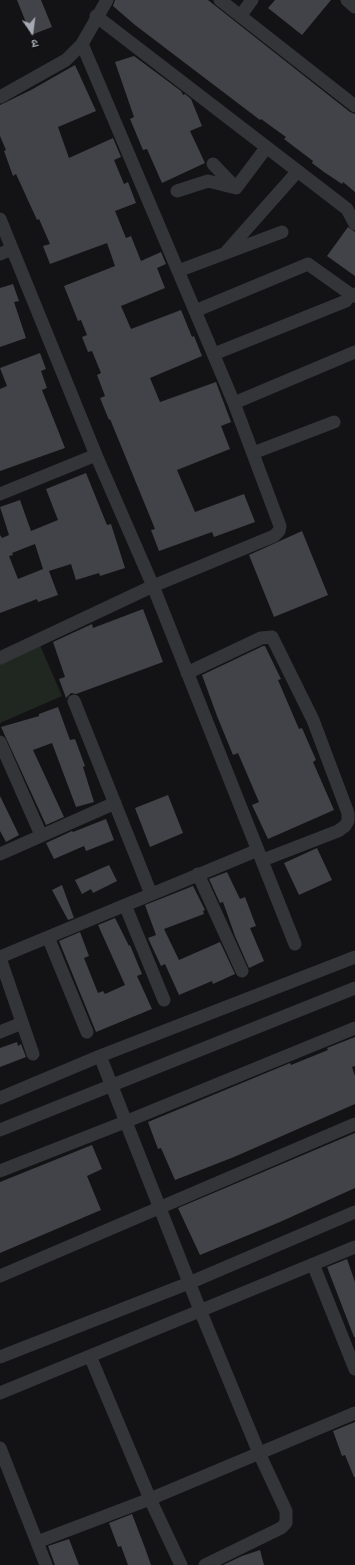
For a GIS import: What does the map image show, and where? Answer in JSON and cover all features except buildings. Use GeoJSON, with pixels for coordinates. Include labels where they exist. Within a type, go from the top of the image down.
{"type":"FeatureCollection","features":[{"type":"Feature","properties":{"kind":"street"},"geometry":{"type":"LineString","coordinates":[[0,97],[66,60],[82,44],[96,16],[107,0]]}},
{"type":"Feature","properties":{"kind":"street"},"geometry":{"type":"LineString","coordinates":[[220,0],[355,106]]}},
{"type":"Feature","properties":{"kind":"street"},"geometry":{"type":"LineString","coordinates":[[241,15],[252,0]]}},
{"type":"Feature","properties":{"kind":"street"},"geometry":{"type":"LineString","coordinates":[[96,16],[347,209],[355,222]]}},
{"type":"Feature","properties":{"kind":"street"},"geometry":{"type":"LineString","coordinates":[[0,658],[153,586],[274,536],[279,532],[280,526],[214,354],[82,44]]}},
{"type":"Feature","properties":{"kind":"street"},"geometry":{"type":"LineString","coordinates":[[236,188],[266,148]]}},
{"type":"Feature","properties":{"kind":"street"},"geometry":{"type":"LineString","coordinates":[[213,164],[236,188]]}},
{"type":"Feature","properties":{"kind":"street"},"geometry":{"type":"LineString","coordinates":[[224,254],[298,172]]}},
{"type":"Feature","properties":{"kind":"street"},"geometry":{"type":"LineString","coordinates":[[178,191],[208,181],[236,188]]}},
{"type":"Feature","properties":{"kind":"street"},"geometry":{"type":"LineString","coordinates":[[0,219],[6,252],[153,586],[261,855],[295,944]]}},
{"type":"Feature","properties":{"kind":"street"},"geometry":{"type":"LineString","coordinates":[[178,272],[282,232]]}},
{"type":"Feature","properties":{"kind":"street"},"geometry":{"type":"LineString","coordinates":[[195,311],[308,264],[353,296],[214,354]]}},
{"type":"Feature","properties":{"kind":"street"},"geometry":{"type":"LineString","coordinates":[[234,403],[355,352]]}},
{"type":"Feature","properties":{"kind":"street"},"geometry":{"type":"LineString","coordinates":[[253,453],[334,422]]}},
{"type":"Feature","properties":{"kind":"street"},"geometry":{"type":"LineString","coordinates":[[0,494],[96,455]]}},
{"type":"Feature","properties":{"kind":"street"},"geometry":{"type":"LineString","coordinates":[[33,1054],[22,1022],[4,983],[0,958],[198,874],[338,831],[345,826],[348,821],[346,806],[313,720],[272,637],[261,638],[187,673]]}},
{"type":"Feature","properties":{"kind":"street"},"geometry":{"type":"LineString","coordinates":[[74,701],[151,894]]}},
{"type":"Feature","properties":{"kind":"street"},"geometry":{"type":"LineString","coordinates":[[0,742],[41,835]]}},
{"type":"Feature","properties":{"kind":"street"},"geometry":{"type":"LineString","coordinates":[[0,854],[115,803]]}},
{"type":"Feature","properties":{"kind":"street"},"geometry":{"type":"LineString","coordinates":[[198,874],[242,970]]}},
{"type":"Feature","properties":{"kind":"street"},"geometry":{"type":"LineString","coordinates":[[125,905],[164,1000]]}},
{"type":"Feature","properties":{"kind":"street"},"geometry":{"type":"LineString","coordinates":[[48,937],[87,1032]]}},
{"type":"Feature","properties":{"kind":"street"},"geometry":{"type":"LineString","coordinates":[[0,1098],[100,1056],[355,957]]}},
{"type":"Feature","properties":{"kind":"street"},"geometry":{"type":"LineString","coordinates":[[0,1130],[355,988]]}},
{"type":"Feature","properties":{"kind":"street"},"geometry":{"type":"LineString","coordinates":[[0,1032],[22,1022]]}},
{"type":"Feature","properties":{"kind":"street"},"geometry":{"type":"LineString","coordinates":[[0,1170],[125,1122],[355,1028]]}},
{"type":"Feature","properties":{"kind":"street"},"geometry":{"type":"LineString","coordinates":[[100,1056],[200,1310],[259,1453],[286,1511],[286,1523],[281,1528],[204,1565]]}},
{"type":"Feature","properties":{"kind":"street"},"geometry":{"type":"LineString","coordinates":[[0,1276],[355,1124]]}},
{"type":"Feature","properties":{"kind":"street"},"geometry":{"type":"LineString","coordinates":[[0,1357],[189,1283],[355,1212]]}},
{"type":"Feature","properties":{"kind":"street"},"geometry":{"type":"LineString","coordinates":[[0,1393],[355,1247]]}},
{"type":"Feature","properties":{"kind":"street"},"geometry":{"type":"LineString","coordinates":[[313,1264],[355,1369]]}},
{"type":"Feature","properties":{"kind":"street"},"geometry":{"type":"LineString","coordinates":[[90,1356],[150,1499],[182,1565]]}},
{"type":"Feature","properties":{"kind":"street"},"geometry":{"type":"LineString","coordinates":[[37,1542],[150,1499],[355,1414]]}},
{"type":"Feature","properties":{"kind":"street"},"geometry":{"type":"LineString","coordinates":[[0,1448],[46,1565]]}},
{"type":"Feature","properties":{"kind":"shaded area"},"geometry":{"type":"Polygon","coordinates":[[[36,636],[62,696],[0,723],[0,652],[36,636]]]}}]}
